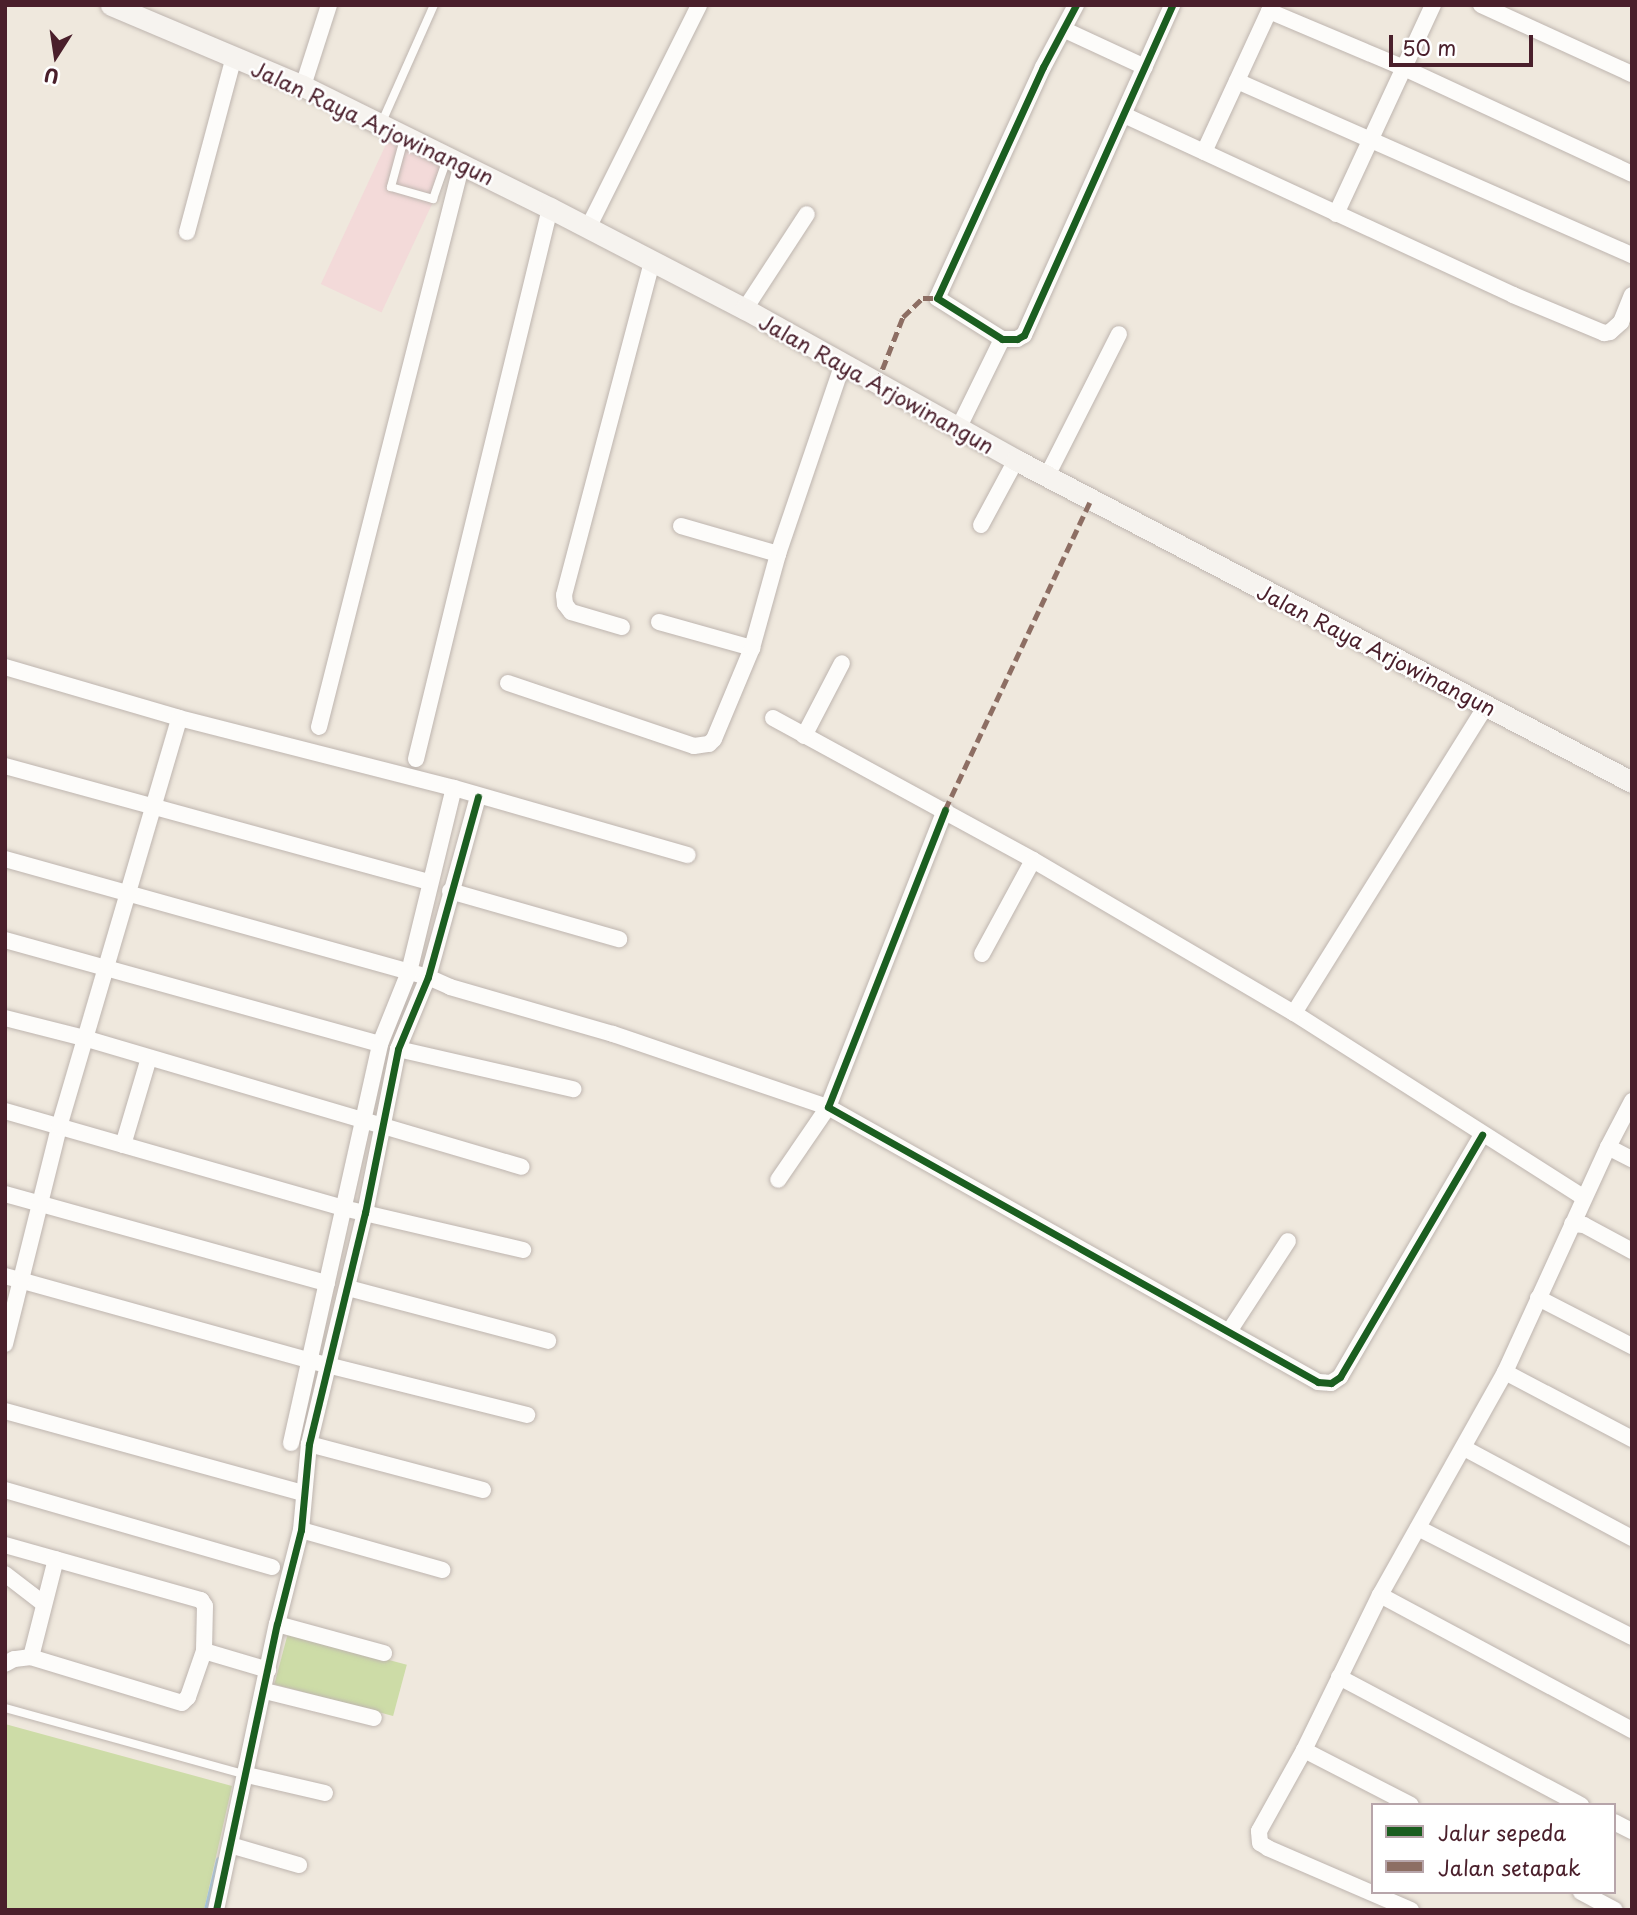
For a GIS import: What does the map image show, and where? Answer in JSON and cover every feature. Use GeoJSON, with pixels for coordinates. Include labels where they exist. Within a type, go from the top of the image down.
{"type":"FeatureCollection","features":[{"type":"Feature","properties":{"kind":"main road","name":"Jalan Raya Arjowinangun"},"geometry":{"type":"LineString","coordinates":[[120,7],[303,86],[550,208],[745,309],[1016,460],[1632,782]]}},
{"type":"Feature","properties":{"kind":"street"},"geometry":{"type":"LineString","coordinates":[[303,86],[329,5]]}},
{"type":"Feature","properties":{"kind":"street"},"geometry":{"type":"LineString","coordinates":[[588,228],[699,5]]}},
{"type":"Feature","properties":{"kind":"street"},"geometry":{"type":"LineString","coordinates":[[1076,5],[1043,67],[936,298],[1002,339],[1017,340],[1024,335],[1172,5]]}},
{"type":"Feature","properties":{"kind":"street"},"geometry":{"type":"LineString","coordinates":[[1336,214],[1433,5]]}},
{"type":"Feature","properties":{"kind":"street"},"geometry":{"type":"LineString","coordinates":[[1481,5],[1632,74]]}},
{"type":"Feature","properties":{"kind":"street"},"geometry":{"type":"LineString","coordinates":[[1204,152],[1270,8],[1632,174]]}},
{"type":"Feature","properties":{"kind":"street"},"geometry":{"type":"LineString","coordinates":[[1065,30],[1145,67]]}},
{"type":"Feature","properties":{"kind":"street"},"geometry":{"type":"LineString","coordinates":[[187,232],[234,57]]}},
{"type":"Feature","properties":{"kind":"street"},"geometry":{"type":"LineString","coordinates":[[1237,81],[1632,255]]}},
{"type":"Feature","properties":{"kind":"street"},"geometry":{"type":"LineString","coordinates":[[1124,115],[1336,214],[1604,333],[1610,332],[1621,322],[1632,295]]}},
{"type":"Feature","properties":{"kind":"street"},"geometry":{"type":"LineString","coordinates":[[319,727],[455,160]]}},
{"type":"Feature","properties":{"kind":"street"},"geometry":{"type":"LineString","coordinates":[[416,759],[550,208]]}},
{"type":"Feature","properties":{"kind":"street"},"geometry":{"type":"LineString","coordinates":[[745,309],[807,214]]}},
{"type":"Feature","properties":{"kind":"street"},"geometry":{"type":"LineString","coordinates":[[622,628],[571,612],[565,604],[564,595],[652,261]]}},
{"type":"Feature","properties":{"kind":"street"},"geometry":{"type":"LineString","coordinates":[[1047,476],[1119,334]]}},
{"type":"Feature","properties":{"kind":"street"},"geometry":{"type":"LineString","coordinates":[[958,429],[1002,339]]}},
{"type":"Feature","properties":{"kind":"street"},"geometry":{"type":"LineString","coordinates":[[508,683],[701,748],[714,739],[752,648],[778,554],[843,363]]}},
{"type":"Feature","properties":{"kind":"street"},"geometry":{"type":"LineString","coordinates":[[981,525],[1016,460]]}},
{"type":"Feature","properties":{"kind":"street"},"geometry":{"type":"LineString","coordinates":[[681,526],[778,554]]}},
{"type":"Feature","properties":{"kind":"street"},"geometry":{"type":"LineString","coordinates":[[659,622],[752,648]]}},
{"type":"Feature","properties":{"kind":"street"},"geometry":{"type":"LineString","coordinates":[[804,736],[842,663]]}},
{"type":"Feature","properties":{"kind":"street"},"geometry":{"type":"LineString","coordinates":[[5,667],[179,718],[454,789],[688,855]]}},
{"type":"Feature","properties":{"kind":"street"},"geometry":{"type":"LineString","coordinates":[[1294,1013],[1486,706]]}},
{"type":"Feature","properties":{"kind":"street"},"geometry":{"type":"LineString","coordinates":[[5,1344],[59,1127],[179,718]]}},
{"type":"Feature","properties":{"kind":"street"},"geometry":{"type":"LineString","coordinates":[[773,718],[945,810],[1294,1013],[1583,1197]]}},
{"type":"Feature","properties":{"kind":"street"},"geometry":{"type":"LineString","coordinates":[[5,766],[429,882]]}},
{"type":"Feature","properties":{"kind":"street"},"geometry":{"type":"LineString","coordinates":[[291,1443],[307,1360],[365,1121],[380,1044],[409,972],[454,789]]}},
{"type":"Feature","properties":{"kind":"street"},"geometry":{"type":"LineString","coordinates":[[216,1910],[265,1691],[277,1624],[301,1530],[309,1444],[348,1289],[398,1049],[428,977],[478,797]]}},
{"type":"Feature","properties":{"kind":"street"},"geometry":{"type":"LineString","coordinates":[[778,1180],[828,1107],[945,810]]}},
{"type":"Feature","properties":{"kind":"street"},"geometry":{"type":"LineString","coordinates":[[5,859],[428,977],[450,987],[613,1034],[828,1107],[1230,1330],[1318,1382],[1331,1383],[1340,1377],[1482,1135]]}},
{"type":"Feature","properties":{"kind":"street"},"geometry":{"type":"LineString","coordinates":[[982,954],[1033,860]]}},
{"type":"Feature","properties":{"kind":"street"},"geometry":{"type":"LineString","coordinates":[[450,891],[619,939]]}},
{"type":"Feature","properties":{"kind":"street"},"geometry":{"type":"LineString","coordinates":[[5,940],[380,1044]]}},
{"type":"Feature","properties":{"kind":"street"},"geometry":{"type":"LineString","coordinates":[[5,1018],[84,1038],[521,1167]]}},
{"type":"Feature","properties":{"kind":"street"},"geometry":{"type":"LineString","coordinates":[[398,1049],[573,1089]]}},
{"type":"Feature","properties":{"kind":"street"},"geometry":{"type":"LineString","coordinates":[[123,1146],[149,1058]]}},
{"type":"Feature","properties":{"kind":"street"},"geometry":{"type":"LineString","coordinates":[[1371,1892],[1260,1843],[1259,1831],[1304,1750],[1380,1595],[1506,1371],[1583,1197],[1632,1101]]}},
{"type":"Feature","properties":{"kind":"street"},"geometry":{"type":"LineString","coordinates":[[5,1111],[343,1208],[523,1250]]}},
{"type":"Feature","properties":{"kind":"street"},"geometry":{"type":"LineString","coordinates":[[1608,1147],[1632,1159]]}},
{"type":"Feature","properties":{"kind":"street"},"geometry":{"type":"LineString","coordinates":[[5,1194],[327,1283]]}},
{"type":"Feature","properties":{"kind":"street"},"geometry":{"type":"LineString","coordinates":[[1572,1224],[1584,1226],[1632,1251]]}},
{"type":"Feature","properties":{"kind":"street"},"geometry":{"type":"LineString","coordinates":[[1230,1330],[1288,1241]]}},
{"type":"Feature","properties":{"kind":"street"},"geometry":{"type":"LineString","coordinates":[[5,1276],[307,1360],[527,1415]]}},
{"type":"Feature","properties":{"kind":"street"},"geometry":{"type":"LineString","coordinates":[[348,1289],[548,1341]]}},
{"type":"Feature","properties":{"kind":"street"},"geometry":{"type":"LineString","coordinates":[[1538,1297],[1632,1346]]}},
{"type":"Feature","properties":{"kind":"street"},"geometry":{"type":"LineString","coordinates":[[1506,1371],[1632,1439]]}},
{"type":"Feature","properties":{"kind":"street"},"geometry":{"type":"LineString","coordinates":[[5,1411],[303,1493]]}},
{"type":"Feature","properties":{"kind":"street"},"geometry":{"type":"LineString","coordinates":[[309,1444],[483,1490]]}},
{"type":"Feature","properties":{"kind":"street"},"geometry":{"type":"LineString","coordinates":[[1464,1448],[1632,1538]]}},
{"type":"Feature","properties":{"kind":"street"},"geometry":{"type":"LineString","coordinates":[[5,1490],[272,1567]]}},
{"type":"Feature","properties":{"kind":"street"},"geometry":{"type":"LineString","coordinates":[[1418,1528],[1632,1637]]}},
{"type":"Feature","properties":{"kind":"street"},"geometry":{"type":"LineString","coordinates":[[301,1530],[442,1570]]}},
{"type":"Feature","properties":{"kind":"street"},"geometry":{"type":"LineString","coordinates":[[5,1545],[201,1600],[205,1606],[204,1651],[188,1697],[182,1703],[31,1657],[15,1659],[5,1664]]}},
{"type":"Feature","properties":{"kind":"street"},"geometry":{"type":"LineString","coordinates":[[31,1657],[56,1559]]}},
{"type":"Feature","properties":{"kind":"street"},"geometry":{"type":"LineString","coordinates":[[5,1574],[44,1604]]}},
{"type":"Feature","properties":{"kind":"street"},"geometry":{"type":"LineString","coordinates":[[1380,1595],[1632,1730]]}},
{"type":"Feature","properties":{"kind":"street"},"geometry":{"type":"LineString","coordinates":[[277,1624],[384,1653]]}},
{"type":"Feature","properties":{"kind":"street"},"geometry":{"type":"LineString","coordinates":[[204,1651],[268,1670]]}},
{"type":"Feature","properties":{"kind":"street"},"geometry":{"type":"LineString","coordinates":[[1339,1677],[1577,1803]]}},
{"type":"Feature","properties":{"kind":"street"},"geometry":{"type":"LineString","coordinates":[[265,1691],[374,1718]]}},
{"type":"Feature","properties":{"kind":"street"},"geometry":{"type":"LineString","coordinates":[[1304,1750],[1407,1803]]}},
{"type":"Feature","properties":{"kind":"street"},"geometry":{"type":"LineString","coordinates":[[246,1780],[325,1793]]}},
{"type":"Feature","properties":{"kind":"street"},"geometry":{"type":"LineString","coordinates":[[1616,1823],[1632,1831]]}},
{"type":"Feature","properties":{"kind":"street"},"geometry":{"type":"LineString","coordinates":[[230,1845],[299,1865]]}},
{"type":"Feature","properties":{"kind":"street"},"geometry":{"type":"LineString","coordinates":[[1375,1894],[1411,1910]]}},
{"type":"Feature","properties":{"kind":"street"},"geometry":{"type":"LineString","coordinates":[[1585,1894],[1615,1910]]}},
{"type":"Feature","properties":{"kind":"lane"},"geometry":{"type":"LineString","coordinates":[[381,124],[434,5]]}},
{"type":"Feature","properties":{"kind":"lane"},"geometry":{"type":"LineString","coordinates":[[405,136],[391,187],[433,199],[455,160]]}},
{"type":"Feature","properties":{"kind":"lane"},"geometry":{"type":"LineString","coordinates":[[5,1708],[246,1780]]}},
{"type":"Feature","properties":{"kind":"shaded area"},"geometry":{"type":"Polygon","coordinates":[[[388,140],[449,168],[382,312],[321,284],[388,140]]]}},
{"type":"Feature","properties":{"kind":"green space"},"geometry":{"type":"Polygon","coordinates":[[[288,1633],[407,1665],[393,1716],[274,1684],[288,1633]]]}},
{"type":"Feature","properties":{"kind":"green space"},"geometry":{"type":"Polygon","coordinates":[[[5,1724],[232,1786],[204,1910],[5,1910],[5,1724]]]}},
{"type":"Feature","properties":{"kind":"waterway"},"geometry":{"type":"LineString","coordinates":[[207,1910],[219,1860]]}},
{"type":"Feature","properties":{"kind":"marked path"},"geometry":{"type":"LineString","coordinates":[[877,383],[903,317],[923,298],[937,298]]}},
{"type":"Feature","properties":{"kind":"marked path"},"geometry":{"type":"LineString","coordinates":[[945,810],[1091,500]]}},
{"type":"Feature","properties":{"kind":"cycle path"},"geometry":{"type":"LineString","coordinates":[[1076,5],[1043,67],[937,298],[1002,339],[1017,339],[1024,335],[1172,5]]}},
{"type":"Feature","properties":{"kind":"cycle path"},"geometry":{"type":"LineString","coordinates":[[216,1910],[277,1624],[301,1530],[309,1444],[365,1213],[398,1049],[428,977],[478,797]]}},
{"type":"Feature","properties":{"kind":"cycle path"},"geometry":{"type":"LineString","coordinates":[[945,810],[828,1107],[1318,1382],[1331,1383],[1340,1377],[1482,1135]]}}]}
